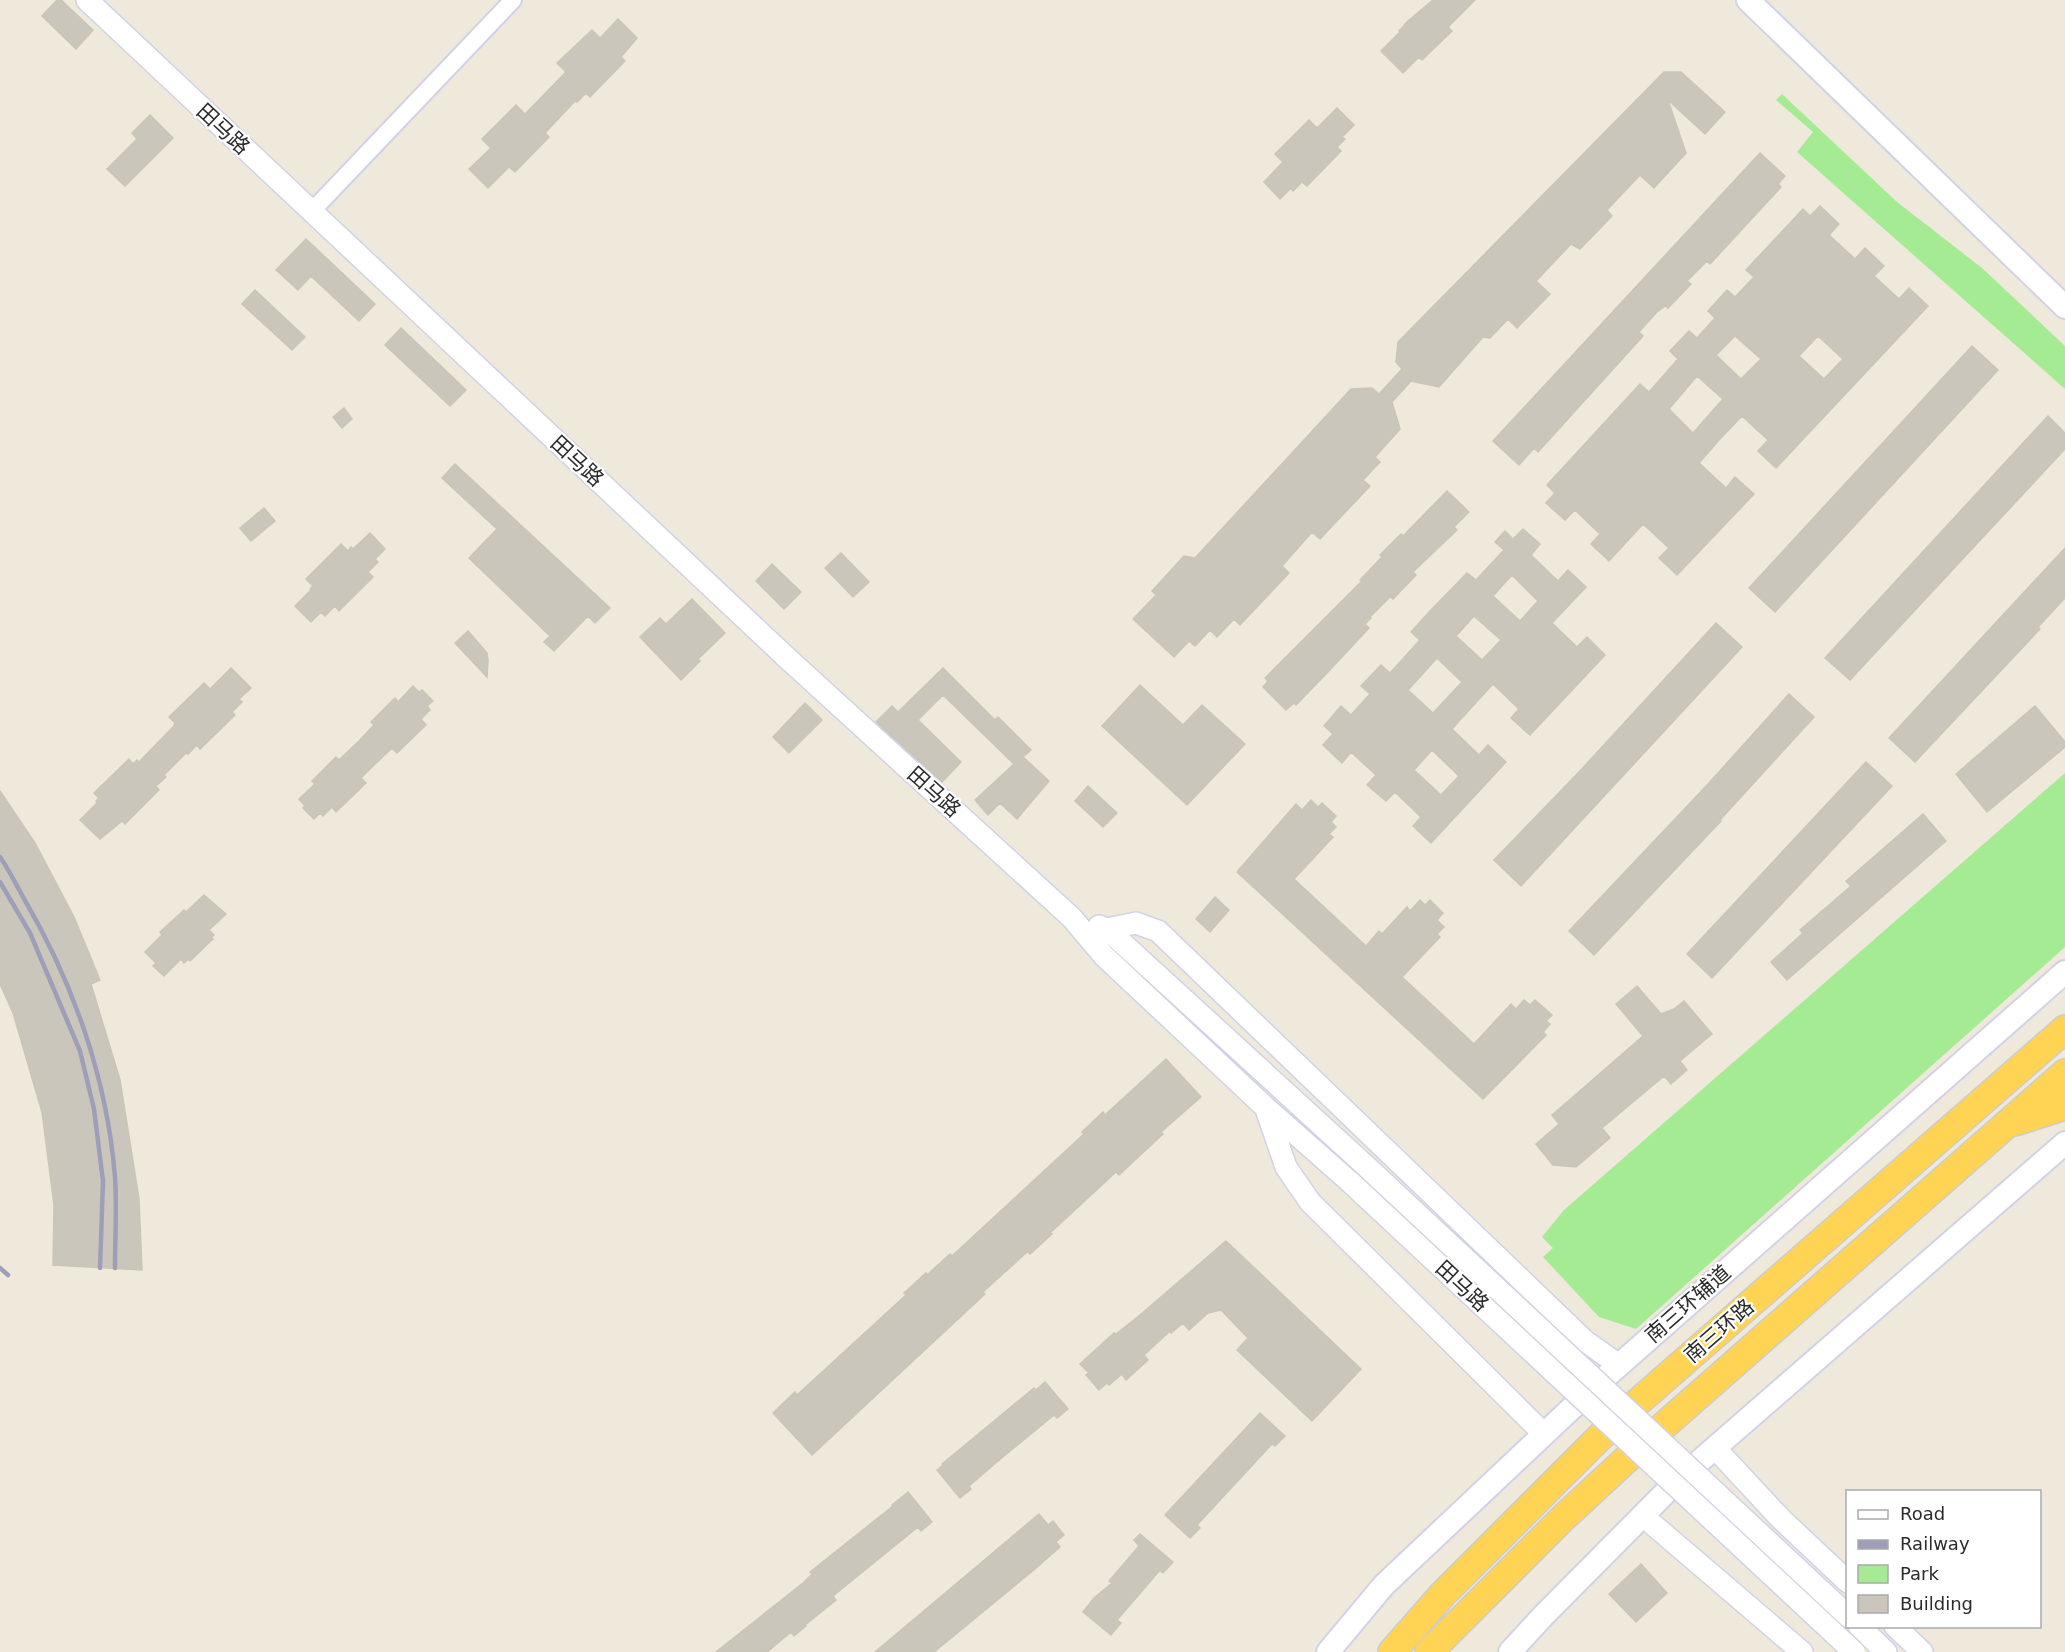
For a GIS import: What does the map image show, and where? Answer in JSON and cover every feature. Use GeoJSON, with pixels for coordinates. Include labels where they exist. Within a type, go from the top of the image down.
{"type":"FeatureCollection","features":[{"type":"Feature","properties":{"kind":"highway","name":"南三环路"},"geometry":{"type":"LineString","coordinates":[[1392,1652],[1443,1594],[1615,1422],[2065,1029]]}},
{"type":"Feature","properties":{"kind":"highway","name":"南三环路"},"geometry":{"type":"LineString","coordinates":[[1429,1652],[1564,1517],[1643,1444],[2065,1073]]}},
{"type":"Feature","properties":{"kind":"highway"},"geometry":{"type":"LineString","coordinates":[[2005,1126],[2065,1106]]}},
{"type":"Feature","properties":{"kind":"main road"},"geometry":{"type":"LineString","coordinates":[[1748,0],[2065,307]]}},
{"type":"Feature","properties":{"kind":"main road","name":"南三环辅道"},"geometry":{"type":"LineString","coordinates":[[1328,1652],[1384,1585],[1544,1434],[1619,1365],[2065,972]]}},
{"type":"Feature","properties":{"kind":"main road"},"geometry":{"type":"LineString","coordinates":[[1510,1652],[1643,1516],[1715,1448],[2065,1143]]}},
{"type":"Feature","properties":{"kind":"street","name":"田马路"},"geometry":{"type":"LineString","coordinates":[[87,0],[786,657],[1072,918],[1104,956],[1264,1106],[1350,1182],[1854,1652]]}},
{"type":"Feature","properties":{"kind":"street"},"geometry":{"type":"LineString","coordinates":[[311,212],[513,0]]}},
{"type":"Feature","properties":{"kind":"street","name":"田马路"},"geometry":{"type":"LineString","coordinates":[[1072,918],[1107,929],[1367,1167],[1846,1614]]}},
{"type":"Feature","properties":{"kind":"street"},"geometry":{"type":"LineString","coordinates":[[1107,929],[1136,923],[1158,931],[1585,1341],[1619,1365]]}},
{"type":"Feature","properties":{"kind":"street"},"geometry":{"type":"LineString","coordinates":[[1264,1106],[1286,1167],[1310,1202],[1544,1434]]}},
{"type":"Feature","properties":{"kind":"street"},"geometry":{"type":"LineString","coordinates":[[1715,1448],[1780,1518],[1846,1580]]}},
{"type":"Feature","properties":{"kind":"street"},"geometry":{"type":"LineString","coordinates":[[1643,1516],[1802,1652]]}},
{"type":"Feature","properties":{"kind":"street"},"geometry":{"type":"LineString","coordinates":[[1861,1628],[1886,1652]]}},
{"type":"Feature","properties":{"kind":"street"},"geometry":{"type":"LineString","coordinates":[[1897,1628],[1922,1652]]}},
{"type":"Feature","properties":{"kind":"green space"},"geometry":{"type":"Polygon","coordinates":[[[1782,94],[1897,202],[1982,268],[2065,346],[2065,389],[1797,152],[1813,132],[1776,100],[1782,94]]]}},
{"type":"Feature","properties":{"kind":"green space"},"geometry":{"type":"Polygon","coordinates":[[[2065,773],[2065,947],[1636,1329],[1599,1317],[1543,1257],[1553,1248],[1542,1237],[1564,1210],[2065,773]]]}},
{"type":"Feature","properties":{"kind":"building"},"geometry":{"type":"Polygon","coordinates":[[[57,0],[61,0],[93,30],[76,49],[42,16],[57,0]]]}},
{"type":"Feature","properties":{"kind":"building"},"geometry":{"type":"Polygon","coordinates":[[[1433,0],[1475,0],[1448,27],[1452,31],[1422,60],[1419,57],[1403,73],[1381,51],[1408,21],[1433,0]]]}},
{"type":"Feature","properties":{"kind":"building"},"geometry":{"type":"Polygon","coordinates":[[[618,19],[637,38],[621,57],[625,61],[590,97],[586,93],[577,102],[575,101],[545,133],[549,137],[515,172],[509,167],[488,188],[469,169],[491,148],[482,139],[516,105],[525,114],[566,72],[557,63],[592,30],[600,38],[618,19]]]}},
{"type":"Feature","properties":{"kind":"building"},"geometry":{"type":"Polygon","coordinates":[[[1664,72],[1681,72],[1725,112],[1705,134],[1668,100],[1686,153],[1654,188],[1640,175],[1607,210],[1612,216],[1580,249],[1571,244],[1536,281],[1550,294],[1517,328],[1508,319],[1490,338],[1483,337],[1439,387],[1411,381],[1392,402],[1400,429],[1375,457],[1380,462],[1363,480],[1370,486],[1320,539],[1312,532],[1282,566],[1289,573],[1240,625],[1234,619],[1217,637],[1210,630],[1195,646],[1189,641],[1174,657],[1133,619],[1156,595],[1152,591],[1184,556],[1195,558],[1351,389],[1372,388],[1379,394],[1402,369],[1396,362],[1398,342],[1664,72]]]}},
{"type":"Feature","properties":{"kind":"building"},"geometry":{"type":"Polygon","coordinates":[[[1337,108],[1354,125],[1342,137],[1345,139],[1337,147],[1341,151],[1307,186],[1302,182],[1293,191],[1291,188],[1280,199],[1264,182],[1283,162],[1275,154],[1309,120],[1317,128],[1337,108]]]}},
{"type":"Feature","properties":{"kind":"building"},"geometry":{"type":"Polygon","coordinates":[[[150,115],[173,138],[125,186],[107,169],[137,139],[132,133],[150,115]]]}},
{"type":"Feature","properties":{"kind":"building"},"geometry":{"type":"Polygon","coordinates":[[[1760,153],[1785,176],[1778,184],[1781,187],[1710,264],[1707,261],[1687,281],[1691,284],[1668,308],[1665,306],[1657,312],[1639,332],[1643,336],[1538,452],[1534,448],[1519,465],[1493,441],[1760,153]]]}},
{"type":"Feature","properties":{"kind":"building"},"geometry":{"type":"Polygon","coordinates":[[[1820,206],[1839,224],[1829,235],[1855,259],[1865,248],[1884,266],[1874,276],[1899,299],[1909,288],[1928,306],[1776,468],[1758,451],[1768,440],[1742,416],[1720,439],[1699,463],[1726,488],[1735,477],[1754,494],[1677,575],[1659,558],[1669,548],[1643,524],[1609,561],[1591,544],[1600,534],[1575,510],[1565,520],[1546,503],[1555,493],[1547,485],[1640,384],[1649,392],[1678,359],[1670,351],[1689,331],[1697,338],[1715,318],[1708,311],[1727,290],[1735,297],[1754,277],[1746,270],[1803,209],[1810,216],[1820,206]],[[1735,336],[1716,355],[1741,379],[1761,359],[1735,336]],[[1818,336],[1799,356],[1824,379],[1843,359],[1818,336]],[[1697,376],[1669,409],[1693,433],[1723,399],[1697,376]]]}},
{"type":"Feature","properties":{"kind":"building"},"geometry":{"type":"Polygon","coordinates":[[[306,239],[375,304],[359,321],[311,276],[298,290],[276,270],[306,239]]]}},
{"type":"Feature","properties":{"kind":"building"},"geometry":{"type":"Polygon","coordinates":[[[255,290],[305,337],[292,350],[242,304],[255,290]]]}},
{"type":"Feature","properties":{"kind":"building"},"geometry":{"type":"Polygon","coordinates":[[[401,328],[466,390],[450,406],[385,345],[401,328]]]}},
{"type":"Feature","properties":{"kind":"building"},"geometry":{"type":"Polygon","coordinates":[[[1972,346],[1998,370],[1775,612],[1749,588],[1972,346]]]}},
{"type":"Feature","properties":{"kind":"building"},"geometry":{"type":"Polygon","coordinates":[[[344,408],[352,419],[342,428],[333,417],[344,408]]]}},
{"type":"Feature","properties":{"kind":"building"},"geometry":{"type":"Polygon","coordinates":[[[2048,416],[2065,433],[2065,449],[1850,680],[1825,658],[2048,416]]]}},
{"type":"Feature","properties":{"kind":"building"},"geometry":{"type":"Polygon","coordinates":[[[455,464],[610,608],[595,623],[588,616],[554,651],[544,642],[550,636],[469,558],[497,529],[442,478],[455,464]]]}},
{"type":"Feature","properties":{"kind":"building"},"geometry":{"type":"Polygon","coordinates":[[[1447,491],[1469,512],[1454,527],[1457,530],[1413,572],[1416,575],[1393,599],[1390,597],[1370,617],[1365,624],[1369,628],[1327,673],[1296,705],[1294,703],[1286,710],[1263,687],[1268,681],[1265,678],[1362,581],[1360,580],[1382,557],[1380,555],[1401,534],[1403,536],[1447,491]]]}},
{"type":"Feature","properties":{"kind":"building"},"geometry":{"type":"Polygon","coordinates":[[[264,508],[275,521],[251,541],[240,528],[264,508]]]}},
{"type":"Feature","properties":{"kind":"building"},"geometry":{"type":"Polygon","coordinates":[[[1523,529],[1540,544],[1531,555],[1558,581],[1568,570],[1586,587],[1552,623],[1577,647],[1587,637],[1605,655],[1530,735],[1511,718],[1519,709],[1493,684],[1452,729],[1479,755],[1488,745],[1506,762],[1431,843],[1413,826],[1421,817],[1395,792],[1386,801],[1367,785],[1376,775],[1351,752],[1342,763],[1323,745],[1333,734],[1324,726],[1341,706],[1351,715],[1370,694],[1361,686],[1381,665],[1390,673],[1420,640],[1411,632],[1430,611],[1467,573],[1476,580],[1504,550],[1495,542],[1505,531],[1513,539],[1523,529]],[[1512,575],[1493,596],[1520,621],[1538,601],[1512,575]],[[1474,616],[1456,636],[1482,660],[1501,640],[1474,616]],[[1437,658],[1408,690],[1433,713],[1462,682],[1437,658]],[[1432,750],[1414,770],[1441,795],[1459,776],[1432,750]]]}},
{"type":"Feature","properties":{"kind":"building"},"geometry":{"type":"Polygon","coordinates":[[[370,533],[385,549],[375,559],[378,562],[368,572],[373,577],[339,611],[335,606],[325,616],[321,612],[311,622],[295,606],[313,586],[306,579],[341,544],[348,551],[370,533]]]}},
{"type":"Feature","properties":{"kind":"building"},"geometry":{"type":"Polygon","coordinates":[[[2065,548],[2065,598],[2038,627],[2040,629],[1915,762],[1889,738],[2065,548]]]}},
{"type":"Feature","properties":{"kind":"building"},"geometry":{"type":"Polygon","coordinates":[[[841,553],[869,582],[853,597],[825,568],[841,553]]]}},
{"type":"Feature","properties":{"kind":"building"},"geometry":{"type":"Polygon","coordinates":[[[772,564],[801,592],[784,609],[756,581],[772,564]]]}},
{"type":"Feature","properties":{"kind":"building"},"geometry":{"type":"Polygon","coordinates":[[[692,599],[725,633],[698,659],[700,661],[681,680],[640,637],[660,618],[666,624],[692,599]]]}},
{"type":"Feature","properties":{"kind":"building"},"geometry":{"type":"Polygon","coordinates":[[[1716,623],[1742,647],[1521,886],[1494,860],[1579,772],[1716,623]]]}},
{"type":"Feature","properties":{"kind":"building"},"geometry":{"type":"Polygon","coordinates":[[[468,631],[487,653],[487,677],[455,643],[468,631]]]}},
{"type":"Feature","properties":{"kind":"building"},"geometry":{"type":"Polygon","coordinates":[[[231,668],[251,688],[239,699],[242,702],[232,712],[235,715],[200,749],[197,745],[188,754],[186,753],[164,775],[166,777],[156,786],[159,790],[125,824],[122,821],[100,839],[80,820],[97,803],[99,798],[94,793],[129,759],[133,764],[137,760],[139,762],[173,727],[175,723],[169,717],[204,683],[210,689],[231,668]]]}},
{"type":"Feature","properties":{"kind":"building"},"geometry":{"type":"Polygon","coordinates":[[[943,668],[995,720],[998,717],[1031,750],[1023,757],[1049,781],[1017,819],[1000,803],[988,815],[975,800],[1014,764],[943,695],[918,720],[961,762],[942,782],[876,722],[892,706],[898,712],[943,668]]]}},
{"type":"Feature","properties":{"kind":"building"},"geometry":{"type":"Polygon","coordinates":[[[1140,685],[1183,725],[1202,705],[1245,744],[1187,805],[1102,726],[1140,685]]]}},
{"type":"Feature","properties":{"kind":"building"},"geometry":{"type":"Polygon","coordinates":[[[413,686],[419,692],[422,690],[433,701],[427,706],[430,710],[421,719],[426,725],[397,753],[392,748],[372,767],[361,778],[366,783],[336,812],[332,807],[323,816],[320,813],[314,819],[303,808],[305,806],[299,799],[315,784],[312,781],[336,757],[339,760],[359,741],[374,725],[371,722],[395,698],[398,702],[413,686]]]}},
{"type":"Feature","properties":{"kind":"building"},"geometry":{"type":"Polygon","coordinates":[[[1789,694],[1814,717],[1721,821],[1594,955],[1569,931],[1709,783],[1789,694]]]}},
{"type":"Feature","properties":{"kind":"building"},"geometry":{"type":"Polygon","coordinates":[[[805,703],[822,720],[789,753],[773,737],[805,703]]]}},
{"type":"Feature","properties":{"kind":"building"},"geometry":{"type":"Polygon","coordinates":[[[2035,706],[2065,742],[2065,747],[1987,812],[1956,774],[2035,706]]]}},
{"type":"Feature","properties":{"kind":"building"},"geometry":{"type":"Polygon","coordinates":[[[1866,762],[1892,786],[1712,978],[1687,954],[1866,762]]]}},
{"type":"Feature","properties":{"kind":"building"},"geometry":{"type":"Polygon","coordinates":[[[1088,786],[1117,813],[1103,827],[1075,801],[1088,786]]]}},
{"type":"Feature","properties":{"kind":"building"},"geometry":{"type":"Polygon","coordinates":[[[0,791],[35,843],[74,917],[100,980],[91,984],[120,1080],[139,1199],[142,1270],[53,1265],[54,1205],[42,1112],[13,1013],[0,984],[0,791]]]}},
{"type":"Feature","properties":{"kind":"building"},"geometry":{"type":"Polygon","coordinates":[[[1311,800],[1318,807],[1322,803],[1336,816],[1331,822],[1336,827],[1329,834],[1333,837],[1294,879],[1366,946],[1379,931],[1382,934],[1407,907],[1410,911],[1420,900],[1425,905],[1430,900],[1443,913],[1437,920],[1444,927],[1437,934],[1440,937],[1402,977],[1474,1044],[1511,1004],[1516,1009],[1524,1000],[1530,1005],[1535,1000],[1552,1015],[1546,1021],[1550,1024],[1543,1032],[1546,1035],[1483,1099],[1237,872],[1296,804],[1302,810],[1311,800]]]}},
{"type":"Feature","properties":{"kind":"building"},"geometry":{"type":"Polygon","coordinates":[[[1923,814],[1946,841],[1787,980],[1771,962],[1803,933],[1800,930],[1851,886],[1846,881],[1923,814]]]}},
{"type":"Feature","properties":{"kind":"building"},"geometry":{"type":"Polygon","coordinates":[[[204,895],[226,914],[209,930],[214,935],[211,938],[213,939],[190,961],[188,959],[184,963],[181,959],[164,976],[153,966],[156,963],[145,952],[162,935],[160,932],[204,895]]]}},
{"type":"Feature","properties":{"kind":"building"},"geometry":{"type":"Polygon","coordinates":[[[1215,897],[1229,910],[1210,932],[1196,919],[1215,897]]]}},
{"type":"Feature","properties":{"kind":"building"},"geometry":{"type":"Polygon","coordinates":[[[1637,986],[1661,1014],[1674,1009],[1684,1001],[1712,1034],[1680,1061],[1687,1070],[1671,1084],[1664,1076],[1602,1128],[1610,1138],[1576,1167],[1553,1165],[1536,1144],[1559,1124],[1552,1115],[1643,1036],[1616,1004],[1637,986]]]}},
{"type":"Feature","properties":{"kind":"building"},"geometry":{"type":"Polygon","coordinates":[[[1166,1059],[1201,1097],[1161,1132],[1163,1134],[1119,1175],[1116,1172],[1030,1254],[1028,1251],[983,1292],[985,1294],[812,1455],[773,1413],[795,1392],[797,1395],[906,1295],[904,1293],[926,1273],[927,1275],[950,1254],[952,1256],[1084,1134],[1082,1132],[1103,1112],[1105,1115],[1166,1059]]]}},
{"type":"Feature","properties":{"kind":"building"},"geometry":{"type":"Polygon","coordinates":[[[1226,1241],[1361,1369],[1312,1421],[1237,1350],[1248,1338],[1221,1310],[1208,1313],[1189,1330],[1183,1323],[1171,1333],[1170,1331],[1144,1355],[1148,1360],[1126,1380],[1122,1374],[1099,1390],[1086,1375],[1089,1373],[1080,1364],[1114,1333],[1116,1334],[1140,1315],[1226,1241]]]}},
{"type":"Feature","properties":{"kind":"building"},"geometry":{"type":"Polygon","coordinates":[[[1045,1382],[1068,1409],[1057,1418],[1054,1415],[1004,1456],[969,1486],[971,1489],[960,1498],[937,1470],[1034,1388],[1036,1390],[1045,1382]]]}},
{"type":"Feature","properties":{"kind":"building"},"geometry":{"type":"Polygon","coordinates":[[[1260,1413],[1285,1436],[1275,1446],[1272,1444],[1197,1525],[1200,1528],[1190,1538],[1165,1515],[1260,1413]]]}},
{"type":"Feature","properties":{"kind":"building"},"geometry":{"type":"Polygon","coordinates":[[[908,1492],[932,1522],[921,1531],[918,1527],[833,1596],[836,1600],[794,1636],[791,1632],[767,1652],[716,1652],[803,1583],[812,1574],[810,1572],[908,1492]]]}},
{"type":"Feature","properties":{"kind":"building"},"geometry":{"type":"Polygon","coordinates":[[[1039,1514],[1048,1525],[1053,1521],[1064,1535],[1056,1542],[1060,1547],[1035,1569],[934,1652],[875,1652],[1039,1514]]]}},
{"type":"Feature","properties":{"kind":"building"},"geometry":{"type":"Polygon","coordinates":[[[1140,1534],[1173,1562],[1163,1573],[1160,1570],[1117,1620],[1121,1623],[1111,1635],[1083,1612],[1094,1598],[1112,1583],[1109,1581],[1139,1546],[1134,1540],[1140,1534]]]}},
{"type":"Feature","properties":{"kind":"building"},"geometry":{"type":"Polygon","coordinates":[[[1641,1564],[1667,1593],[1636,1622],[1609,1594],[1641,1564]]]}},
{"type":"Feature","properties":{"kind":"railway"},"geometry":{"type":"LineString","coordinates":[[0,857],[41,929],[57,963],[72,997],[96,1067],[111,1140],[115,1177],[115,1268]]}},
{"type":"Feature","properties":{"kind":"railway"},"geometry":{"type":"LineString","coordinates":[[0,882],[30,933],[80,1051],[94,1109],[103,1181],[100,1268]]}},
{"type":"Feature","properties":{"kind":"railway"},"geometry":{"type":"LineString","coordinates":[[0,1268],[8,1275]]}}]}
